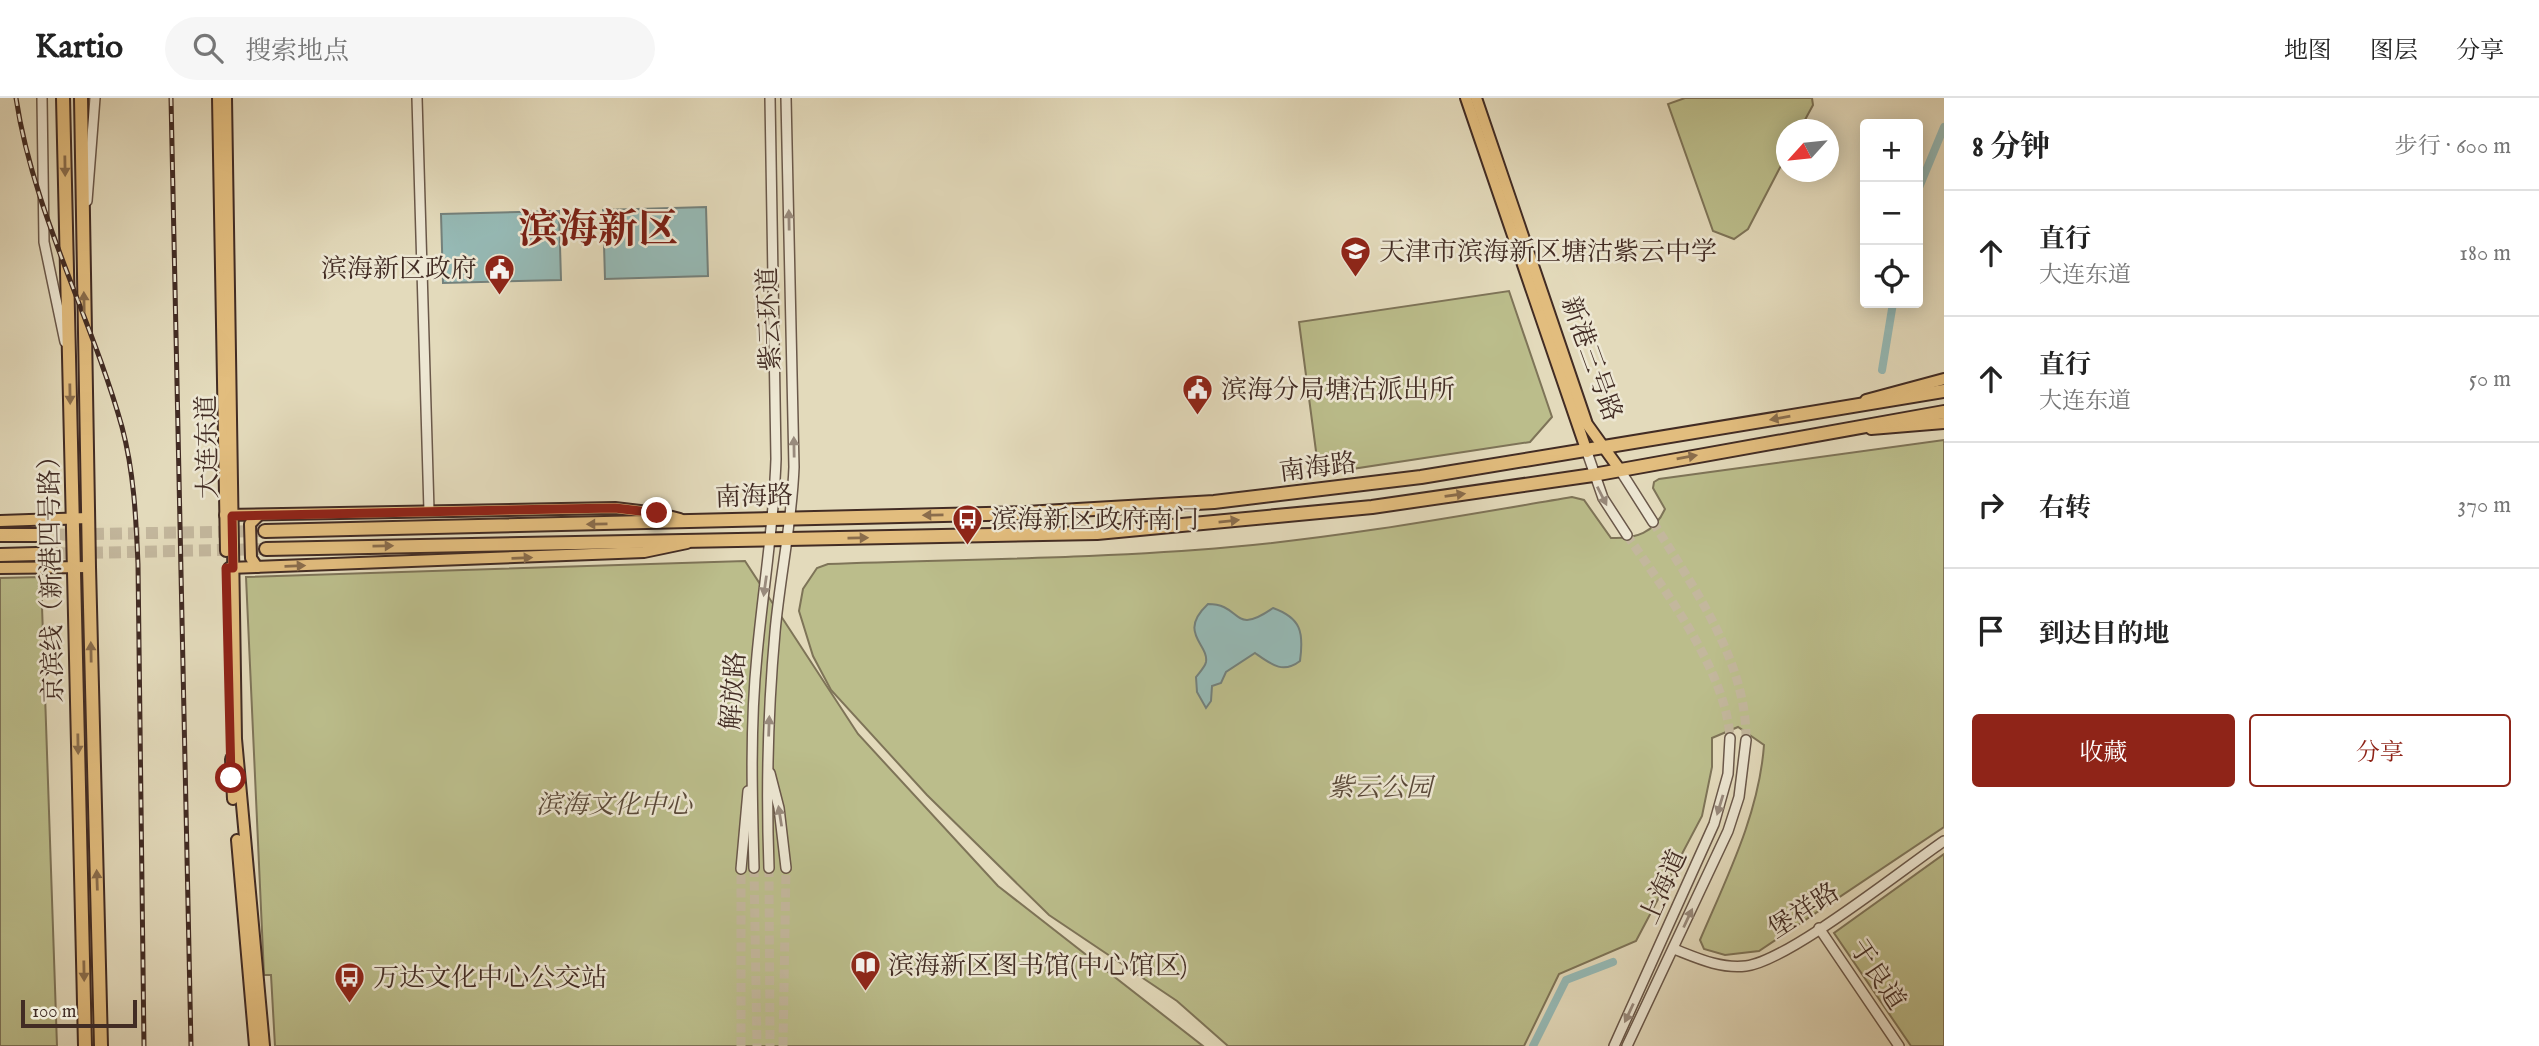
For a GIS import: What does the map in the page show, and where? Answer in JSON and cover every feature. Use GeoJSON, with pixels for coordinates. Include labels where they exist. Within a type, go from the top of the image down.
{"type":"FeatureCollection","features":[{"type":"Feature","properties":{"kind":"highway","name":"京滨线（新港四号路）"},"geometry":{"type":"LineString","coordinates":[[63,98],[85,1046]]}},
{"type":"Feature","properties":{"kind":"highway","name":"京滨线（新港四号路）"},"geometry":{"type":"LineString","coordinates":[[81,98],[89,567],[102,1046]]}},
{"type":"Feature","properties":{"kind":"highway","name":"南海路"},"geometry":{"type":"LineString","coordinates":[[265,531],[1079,511],[1214,502],[1421,477],[1587,452],[1944,391]]}},
{"type":"Feature","properties":{"kind":"highway","name":"南海路"},"geometry":{"type":"LineString","coordinates":[[266,549],[1097,533],[1372,507],[1593,475],[1944,412]]}},
{"type":"Feature","properties":{"kind":"highway"},"geometry":{"type":"LineString","coordinates":[[0,535],[38,535]]}},
{"type":"Feature","properties":{"kind":"highway"},"geometry":{"type":"LineString","coordinates":[[0,555],[37,554]]}},
{"type":"Feature","properties":{"kind":"main road","name":"大连东道"},"geometry":{"type":"LineString","coordinates":[[218,98],[228,515],[239,790],[264,1046]]}},
{"type":"Feature","properties":{"kind":"main road","name":"大连东道"},"geometry":{"type":"LineString","coordinates":[[226,98],[228,515]]}},
{"type":"Feature","properties":{"kind":"main road","name":"新港三号路"},"geometry":{"type":"LineString","coordinates":[[1466,98],[1587,452]]}},
{"type":"Feature","properties":{"kind":"main road","name":"新港三号路"},"geometry":{"type":"LineString","coordinates":[[1476,98],[1587,424],[1620,470]]}},
{"type":"Feature","properties":{"kind":"main road"},"geometry":{"type":"LineString","coordinates":[[1847,406],[1902,388],[1944,379]]}},
{"type":"Feature","properties":{"kind":"main road"},"geometry":{"type":"LineString","coordinates":[[1844,429],[1890,429],[1944,423]]}},
{"type":"Feature","properties":{"kind":"main road"},"geometry":{"type":"LineString","coordinates":[[228,515],[615,508],[657,513],[690,522]]}},
{"type":"Feature","properties":{"kind":"main road"},"geometry":{"type":"LineString","coordinates":[[257,567],[251,558],[250,524],[259,514]]}},
{"type":"Feature","properties":{"kind":"main road"},"geometry":{"type":"LineString","coordinates":[[0,521],[88,518]]}},
{"type":"Feature","properties":{"kind":"main road"},"geometry":{"type":"LineString","coordinates":[[230,568],[644,552],[690,542]]}},
{"type":"Feature","properties":{"kind":"main road"},"geometry":{"type":"LineString","coordinates":[[0,568],[89,567]]}},
{"type":"Feature","properties":{"kind":"main road","name":"大连东道"},"geometry":{"type":"LineString","coordinates":[[230,568],[231,778],[255,1046]]}},
{"type":"Feature","properties":{"kind":"street"},"geometry":{"type":"LineString","coordinates":[[42,98],[44,242],[54,304],[69,359]]}},
{"type":"Feature","properties":{"kind":"street"},"geometry":{"type":"LineString","coordinates":[[83,227],[91,172],[95,98]]}},
{"type":"Feature","properties":{"kind":"street"},"geometry":{"type":"LineString","coordinates":[[417,98],[429,511]]}},
{"type":"Feature","properties":{"kind":"street","name":"紫云环道"},"geometry":{"type":"LineString","coordinates":[[770,98],[775,349],[774,518]]}},
{"type":"Feature","properties":{"kind":"street","name":"紫云环道"},"geometry":{"type":"LineString","coordinates":[[786,98],[794,467],[789,540]]}},
{"type":"Feature","properties":{"kind":"street"},"geometry":{"type":"LineString","coordinates":[[1587,452],[1602,498],[1627,536]]}},
{"type":"Feature","properties":{"kind":"street"},"geometry":{"type":"LineString","coordinates":[[1620,470],[1653,522]]}},
{"type":"Feature","properties":{"kind":"street","name":"解放路"},"geometry":{"type":"LineString","coordinates":[[754,868],[751,768],[757,654],[774,518]]}},
{"type":"Feature","properties":{"kind":"street","name":"解放路"},"geometry":{"type":"LineString","coordinates":[[769,868],[768,766],[775,630],[789,540]]}},
{"type":"Feature","properties":{"kind":"street","name":"上海道"},"geometry":{"type":"LineString","coordinates":[[1614,1046],[1714,824],[1728,774],[1730,738]]}},
{"type":"Feature","properties":{"kind":"street","name":"上海道"},"geometry":{"type":"LineString","coordinates":[[1627,1046],[1733,816],[1742,779],[1746,740]]}},
{"type":"Feature","properties":{"kind":"street"},"geometry":{"type":"LineString","coordinates":[[768,766],[779,808],[786,868]]}},
{"type":"Feature","properties":{"kind":"street"},"geometry":{"type":"LineString","coordinates":[[741,869],[744,816],[751,768]]}},
{"type":"Feature","properties":{"kind":"street","name":"堡祥路"},"geometry":{"type":"LineString","coordinates":[[1674,948],[1712,963],[1749,966],[1763,961],[1819,928],[1944,841]]}},
{"type":"Feature","properties":{"kind":"street","name":"于良道"},"geometry":{"type":"LineString","coordinates":[[1819,928],[1899,1046]]}},
{"type":"Feature","properties":{"kind":"green space"},"geometry":{"type":"Polygon","coordinates":[[[1685,98],[1812,98],[1813,105],[1805,119],[1776,119],[1776,175],[1748,229],[1734,239],[1713,231],[1668,104],[1685,98]]]}},
{"type":"Feature","properties":{"kind":"green space"},"geometry":{"type":"Polygon","coordinates":[[[1509,291],[1552,417],[1530,442],[1319,474],[1299,322],[1509,291]]]}},
{"type":"Feature","properties":{"kind":"green space","name":"紫云公园"},"geometry":{"type":"Polygon","coordinates":[[[1944,440],[1944,827],[1759,951],[1725,955],[1704,949],[1700,940],[1749,820],[1761,771],[1764,745],[1738,727],[1712,738],[1712,767],[1702,816],[1636,941],[1559,974],[1524,1046],[1228,1046],[1177,1001],[1049,915],[927,795],[831,690],[813,656],[799,611],[803,589],[817,568],[828,564],[1080,556],[1231,547],[1359,532],[1572,497],[1584,500],[1611,538],[1636,536],[1650,529],[1665,509],[1653,488],[1654,482],[1659,479],[1944,440]]]}},
{"type":"Feature","properties":{"kind":"green space","name":"滨海文化中心"},"geometry":{"type":"Polygon","coordinates":[[[745,561],[858,734],[998,886],[1203,1046],[275,1046],[271,975],[264,975],[246,577],[745,561]]]}},
{"type":"Feature","properties":{"kind":"green space"},"geometry":{"type":"Polygon","coordinates":[[[41,577],[57,1046],[0,1046],[0,578],[41,577]]]}},
{"type":"Feature","properties":{"kind":"green space"},"geometry":{"type":"Polygon","coordinates":[[[1944,854],[1944,1046],[1911,1046],[1834,933],[1944,854]]]}},
{"type":"Feature","properties":{"kind":"water"},"geometry":{"type":"Polygon","coordinates":[[[706,207],[708,276],[605,279],[603,210],[706,207]]]}},
{"type":"Feature","properties":{"kind":"water"},"geometry":{"type":"Polygon","coordinates":[[[559,211],[561,280],[443,283],[441,214],[559,211]]]}},
{"type":"Feature","properties":{"kind":"water"},"geometry":{"type":"Polygon","coordinates":[[[1208,604],[1219,605],[1243,619],[1250,620],[1273,608],[1290,616],[1301,634],[1300,661],[1283,667],[1272,664],[1255,653],[1226,672],[1221,683],[1212,686],[1211,701],[1206,708],[1197,692],[1196,677],[1206,662],[1206,656],[1196,637],[1195,623],[1208,604]]]}},
{"type":"Feature","properties":{"kind":"waterway"},"geometry":{"type":"LineString","coordinates":[[1921,182],[1944,127]]}},
{"type":"Feature","properties":{"kind":"waterway"},"geometry":{"type":"LineString","coordinates":[[1882,370],[1892,308]]}},
{"type":"Feature","properties":{"kind":"waterway"},"geometry":{"type":"LineString","coordinates":[[1533,1046],[1566,980],[1613,962]]}},
{"type":"Feature","properties":{"kind":"tunnel"},"geometry":{"type":"LineString","coordinates":[[1653,522],[1700,599],[1728,653],[1738,682],[1746,740]]}},
{"type":"Feature","properties":{"kind":"tunnel"},"geometry":{"type":"LineString","coordinates":[[38,535],[265,531]]}},
{"type":"Feature","properties":{"kind":"tunnel"},"geometry":{"type":"LineString","coordinates":[[1627,535],[1675,606],[1706,659],[1726,712],[1730,738]]}},
{"type":"Feature","properties":{"kind":"tunnel"},"geometry":{"type":"LineString","coordinates":[[37,554],[266,549]]}},
{"type":"Feature","properties":{"kind":"tunnel"},"geometry":{"type":"LineString","coordinates":[[754,868],[757,1046]]}},
{"type":"Feature","properties":{"kind":"tunnel"},"geometry":{"type":"LineString","coordinates":[[769,868],[770,1046]]}},
{"type":"Feature","properties":{"kind":"tunnel"},"geometry":{"type":"LineString","coordinates":[[783,1046],[786,868]]}},
{"type":"Feature","properties":{"kind":"tunnel"},"geometry":{"type":"LineString","coordinates":[[741,869],[741,1046]]}},
{"type":"Feature","properties":{"kind":"railway"},"geometry":{"type":"LineString","coordinates":[[16,98],[35,182],[109,386],[122,427],[132,478],[138,564],[144,1046]]}},
{"type":"Feature","properties":{"kind":"railway"},"geometry":{"type":"LineString","coordinates":[[171,98],[191,1046]]}},
{"type":"Feature","properties":{"kind":"place","name":"天津市滨海新区塘沽紫云中学"},"geometry":{"type":"Point","coordinates":[1356,279]}},
{"type":"Feature","properties":{"kind":"place","name":"滨海新区政府"},"geometry":{"type":"Point","coordinates":[500,296]}},
{"type":"Feature","properties":{"kind":"place","name":"滨海分局塘沽派出所"},"geometry":{"type":"Point","coordinates":[1198,417]}},
{"type":"Feature","properties":{"kind":"place","name":"滨海新区政府南门"},"geometry":{"type":"Point","coordinates":[968,547]}},
{"type":"Feature","properties":{"kind":"place","name":"滨海新区图书馆(中心馆区)"},"geometry":{"type":"Point","coordinates":[865,993]}},
{"type":"Feature","properties":{"kind":"place","name":"万达文化中心公交站"},"geometry":{"type":"Point","coordinates":[350,1005]}},
{"type":"Feature","properties":{"kind":"district","name":"滨海新区"},"geometry":{"type":"Point","coordinates":[598,231]}},
{"type":"Feature","properties":{"kind":"route"},"geometry":{"type":"LineString","coordinates":[[231,778],[226,568],[233,568],[232,516],[615,508],[657,513]]}}]}
